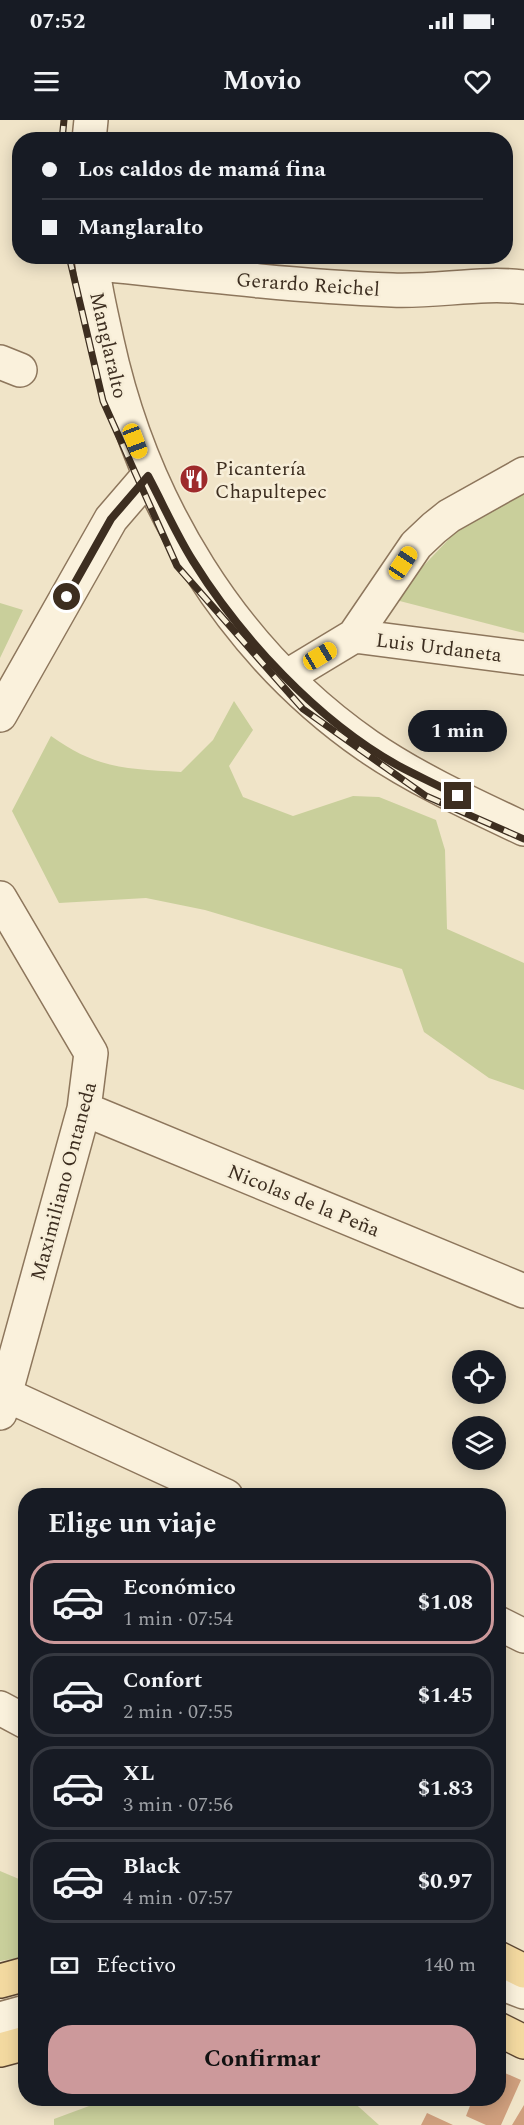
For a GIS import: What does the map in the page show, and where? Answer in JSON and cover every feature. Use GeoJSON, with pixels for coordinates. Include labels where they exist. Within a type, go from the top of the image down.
{"type":"FeatureCollection","features":[{"type":"Feature","properties":{"kind":"main road"},"geometry":{"type":"LineString","coordinates":[[506,1962],[524,1971]]}},
{"type":"Feature","properties":{"kind":"main road"},"geometry":{"type":"LineString","coordinates":[[0,1981],[18,1976]]}},
{"type":"Feature","properties":{"kind":"main road"},"geometry":{"type":"LineString","coordinates":[[506,2033],[524,2042]]}},
{"type":"Feature","properties":{"kind":"main road"},"geometry":{"type":"LineString","coordinates":[[0,2050],[18,2045]]}},
{"type":"Feature","properties":{"kind":"street","name":"Manglaralto"},"geometry":{"type":"LineString","coordinates":[[93,264],[118,390],[148,476],[193,560],[235,620],[286,677],[339,724],[396,764],[524,829]]}},
{"type":"Feature","properties":{"kind":"street","name":"Gerardo Reichel"},"geometry":{"type":"LineString","coordinates":[[125,264],[312,287],[398,290],[503,285],[524,287]]}},
{"type":"Feature","properties":{"kind":"street"},"geometry":{"type":"LineString","coordinates":[[286,677],[354,636],[416,545],[449,516],[524,474]]}},
{"type":"Feature","properties":{"kind":"street"},"geometry":{"type":"LineString","coordinates":[[0,715],[111,519],[148,476]]}},
{"type":"Feature","properties":{"kind":"street","name":"Luis Urdaneta"},"geometry":{"type":"LineString","coordinates":[[354,636],[524,658]]}},
{"type":"Feature","properties":{"kind":"street","name":"Maximiliano Ontaneda"},"geometry":{"type":"LineString","coordinates":[[0,898],[91,1053],[84,1109],[2,1400]]}},
{"type":"Feature","properties":{"kind":"street","name":"Nicolas de la Peña"},"geometry":{"type":"LineString","coordinates":[[84,1109],[524,1291]]}},
{"type":"Feature","properties":{"kind":"street"},"geometry":{"type":"LineString","coordinates":[[2,1400],[207,1488]]}},
{"type":"Feature","properties":{"kind":"street"},"geometry":{"type":"LineString","coordinates":[[506,1627],[524,1636]]}},
{"type":"Feature","properties":{"kind":"street"},"geometry":{"type":"LineString","coordinates":[[0,1708],[18,1718]]}},
{"type":"Feature","properties":{"kind":"street"},"geometry":{"type":"LineString","coordinates":[[506,1985],[524,1992]]}},
{"type":"Feature","properties":{"kind":"street"},"geometry":{"type":"LineString","coordinates":[[0,2019],[18,2014]]}},
{"type":"Feature","properties":{"kind":"green space"},"geometry":{"type":"Polygon","coordinates":[[[524,491],[524,633],[392,599],[465,522],[524,491]]]}},
{"type":"Feature","properties":{"kind":"green space"},"geometry":{"type":"Polygon","coordinates":[[[0,603],[23,610],[0,658],[0,603]]]}},
{"type":"Feature","properties":{"kind":"green space"},"geometry":{"type":"Polygon","coordinates":[[[234,701],[253,730],[229,766],[243,797],[293,816],[353,796],[379,797],[436,820],[445,850],[447,929],[524,963],[524,1090],[489,1078],[424,1032],[402,969],[205,910],[146,898],[59,903],[12,811],[51,736],[98,761],[128,768],[181,772],[213,740],[234,701]]]}},
{"type":"Feature","properties":{"kind":"green space"},"geometry":{"type":"Polygon","coordinates":[[[0,1871],[18,1879],[18,1958],[0,1961],[0,1871]]]}},
{"type":"Feature","properties":{"kind":"green space"},"geometry":{"type":"Polygon","coordinates":[[[89,2106],[358,2106],[379,2125],[54,2125],[54,2119],[89,2106]]]}},
{"type":"Feature","properties":{"kind":"building"},"geometry":{"type":"Polygon","coordinates":[[[506,2073],[521,2080],[501,2125],[486,2125],[466,2116],[470,2106],[506,2106],[506,2073]]]}},
{"type":"Feature","properties":{"kind":"building"},"geometry":{"type":"Polygon","coordinates":[[[524,2105],[524,2125],[512,2125],[524,2105]]]}},
{"type":"Feature","properties":{"kind":"building"},"geometry":{"type":"Polygon","coordinates":[[[427,2113],[453,2125],[421,2125],[427,2113]]]}},
{"type":"Feature","properties":{"kind":"railway"},"geometry":{"type":"LineString","coordinates":[[63,132],[64,120]]}},
{"type":"Feature","properties":{"kind":"railway"},"geometry":{"type":"LineString","coordinates":[[71,264],[103,401],[177,566],[303,709],[426,796],[524,839]]}},
{"type":"Feature","properties":{"kind":"place","name":"Picantería Chapultepec"},"geometry":{"type":"Point","coordinates":[194,479]}},
{"type":"Feature","properties":{"kind":"route"},"geometry":{"type":"LineString","coordinates":[[67,597],[111,519],[148,476],[193,560],[235,620],[286,677],[339,724],[367,745],[396,764],[458,796]]}}]}
